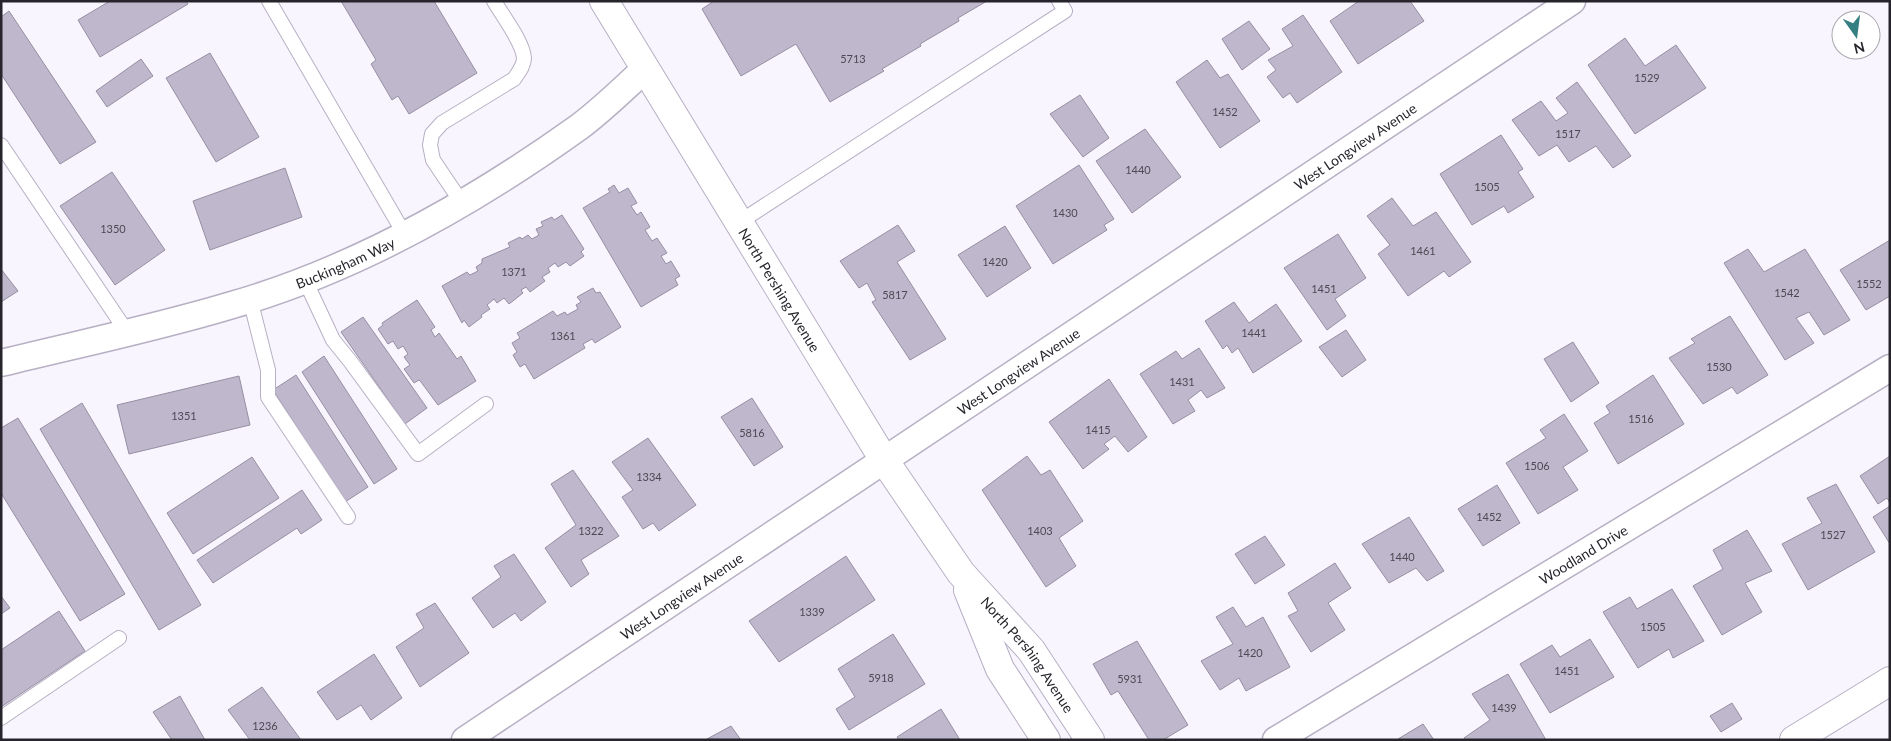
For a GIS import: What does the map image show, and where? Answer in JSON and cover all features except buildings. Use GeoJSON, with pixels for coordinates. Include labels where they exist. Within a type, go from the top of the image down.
{"type":"FeatureCollection","features":[{"type":"Feature","properties":{"kind":"main road","name":"North Pershing Avenue"},"geometry":{"type":"LineString","coordinates":[[604,1],[644,70],[884,460],[961,573],[1031,650],[1090,740]]}},
{"type":"Feature","properties":{"kind":"main road","name":"North Pershing Avenue"},"geometry":{"type":"LineString","coordinates":[[961,573],[1000,669],[1046,740]]}},
{"type":"Feature","properties":{"kind":"main road"},"geometry":{"type":"LineString","coordinates":[[1794,740],[1890,681]]}},
{"type":"Feature","properties":{"kind":"street","name":"West Longview Avenue"},"geometry":{"type":"LineString","coordinates":[[465,740],[492,732],[884,460],[1572,1]]}},
{"type":"Feature","properties":{"kind":"street","name":"Buckingham Way"},"geometry":{"type":"LineString","coordinates":[[1,363],[250,299],[305,280],[372,252],[462,203],[580,126],[644,70]]}},
{"type":"Feature","properties":{"kind":"street","name":"Woodland Drive"},"geometry":{"type":"LineString","coordinates":[[1276,740],[1890,368]]}},
{"type":"Feature","properties":{"kind":"lane"},"geometry":{"type":"LineString","coordinates":[[269,1],[405,235]]}},
{"type":"Feature","properties":{"kind":"lane"},"geometry":{"type":"LineString","coordinates":[[462,203],[434,160],[430,145],[432,134],[442,123],[514,79],[522,68],[524,58],[520,47],[494,1]]}},
{"type":"Feature","properties":{"kind":"lane"},"geometry":{"type":"LineString","coordinates":[[738,223],[1065,10],[1059,1]]}},
{"type":"Feature","properties":{"kind":"lane"},"geometry":{"type":"LineString","coordinates":[[1,145],[127,332]]}},
{"type":"Feature","properties":{"kind":"lane"},"geometry":{"type":"LineString","coordinates":[[305,280],[333,340],[350,360],[418,454],[486,404]]}},
{"type":"Feature","properties":{"kind":"lane"},"geometry":{"type":"LineString","coordinates":[[250,299],[268,370],[268,397],[348,517]]}},
{"type":"Feature","properties":{"kind":"lane"},"geometry":{"type":"LineString","coordinates":[[1,718],[118,638]]}}]}
